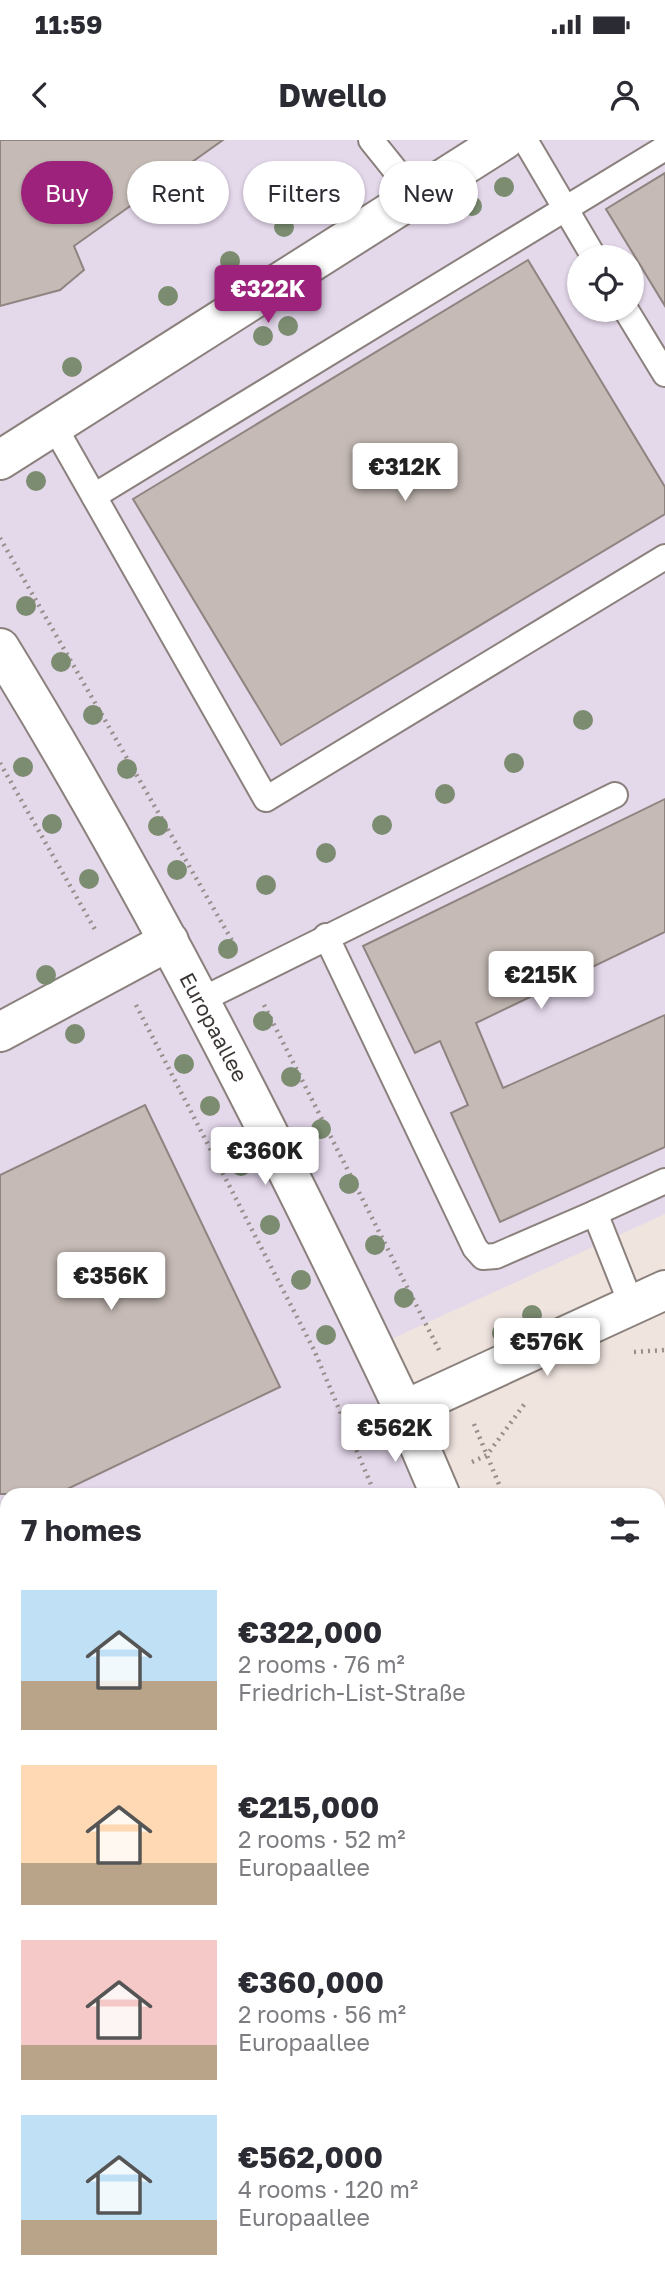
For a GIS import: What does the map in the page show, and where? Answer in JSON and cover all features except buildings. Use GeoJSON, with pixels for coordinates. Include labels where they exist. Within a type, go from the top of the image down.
{"type":"FeatureCollection","features":[{"type":"Feature","properties":{"kind":"street"},"geometry":{"type":"LineString","coordinates":[[472,161],[504,140]]}},
{"type":"Feature","properties":{"kind":"street"},"geometry":{"type":"LineString","coordinates":[[0,460],[379,220]]}},
{"type":"Feature","properties":{"kind":"street","name":"Europaallee"},"geometry":{"type":"LineString","coordinates":[[0,648],[109,830],[201,1000],[291,1173],[404,1410],[437,1488]]}},
{"type":"Feature","properties":{"kind":"street"},"geometry":{"type":"LineString","coordinates":[[0,1032],[169,941]]}},
{"type":"Feature","properties":{"kind":"street"},"geometry":{"type":"LineString","coordinates":[[404,1410],[648,1298]]}},
{"type":"Feature","properties":{"kind":"lane"},"geometry":{"type":"LineString","coordinates":[[371,140],[388,161]]}},
{"type":"Feature","properties":{"kind":"lane"},"geometry":{"type":"LineString","coordinates":[[525,140],[586,245]]}},
{"type":"Feature","properties":{"kind":"lane"},"geometry":{"type":"LineString","coordinates":[[94,496],[665,148]]}},
{"type":"Feature","properties":{"kind":"lane"},"geometry":{"type":"LineString","coordinates":[[633,322],[665,374]]}},
{"type":"Feature","properties":{"kind":"lane"},"geometry":{"type":"LineString","coordinates":[[54,426],[266,799],[665,557]]}},
{"type":"Feature","properties":{"kind":"lane"},"geometry":{"type":"LineString","coordinates":[[201,1000],[615,795]]}},
{"type":"Feature","properties":{"kind":"lane"},"geometry":{"type":"LineString","coordinates":[[326,936],[475,1248],[483,1257],[496,1256],[665,1181]]}},
{"type":"Feature","properties":{"kind":"lane"},"geometry":{"type":"LineString","coordinates":[[595,1213],[648,1298]]}},
{"type":"Feature","properties":{"kind":"path"},"geometry":{"type":"LineString","coordinates":[[0,763],[117,969],[314,1350],[372,1488]]}},
{"type":"Feature","properties":{"kind":"path"},"geometry":{"type":"LineString","coordinates":[[625,1353],[665,1350]]}},
{"type":"Feature","properties":{"kind":"path"},"geometry":{"type":"LineString","coordinates":[[457,1386],[501,1488]]}},
{"type":"Feature","properties":{"kind":"path"},"geometry":{"type":"LineString","coordinates":[[437,1488],[487,1455],[530,1396]]}},
{"type":"Feature","properties":{"kind":"shaded area"},"geometry":{"type":"Polygon","coordinates":[[[0,140],[665,140],[665,1214],[365,1351],[423,1488],[0,1488],[0,140]]]}}]}
